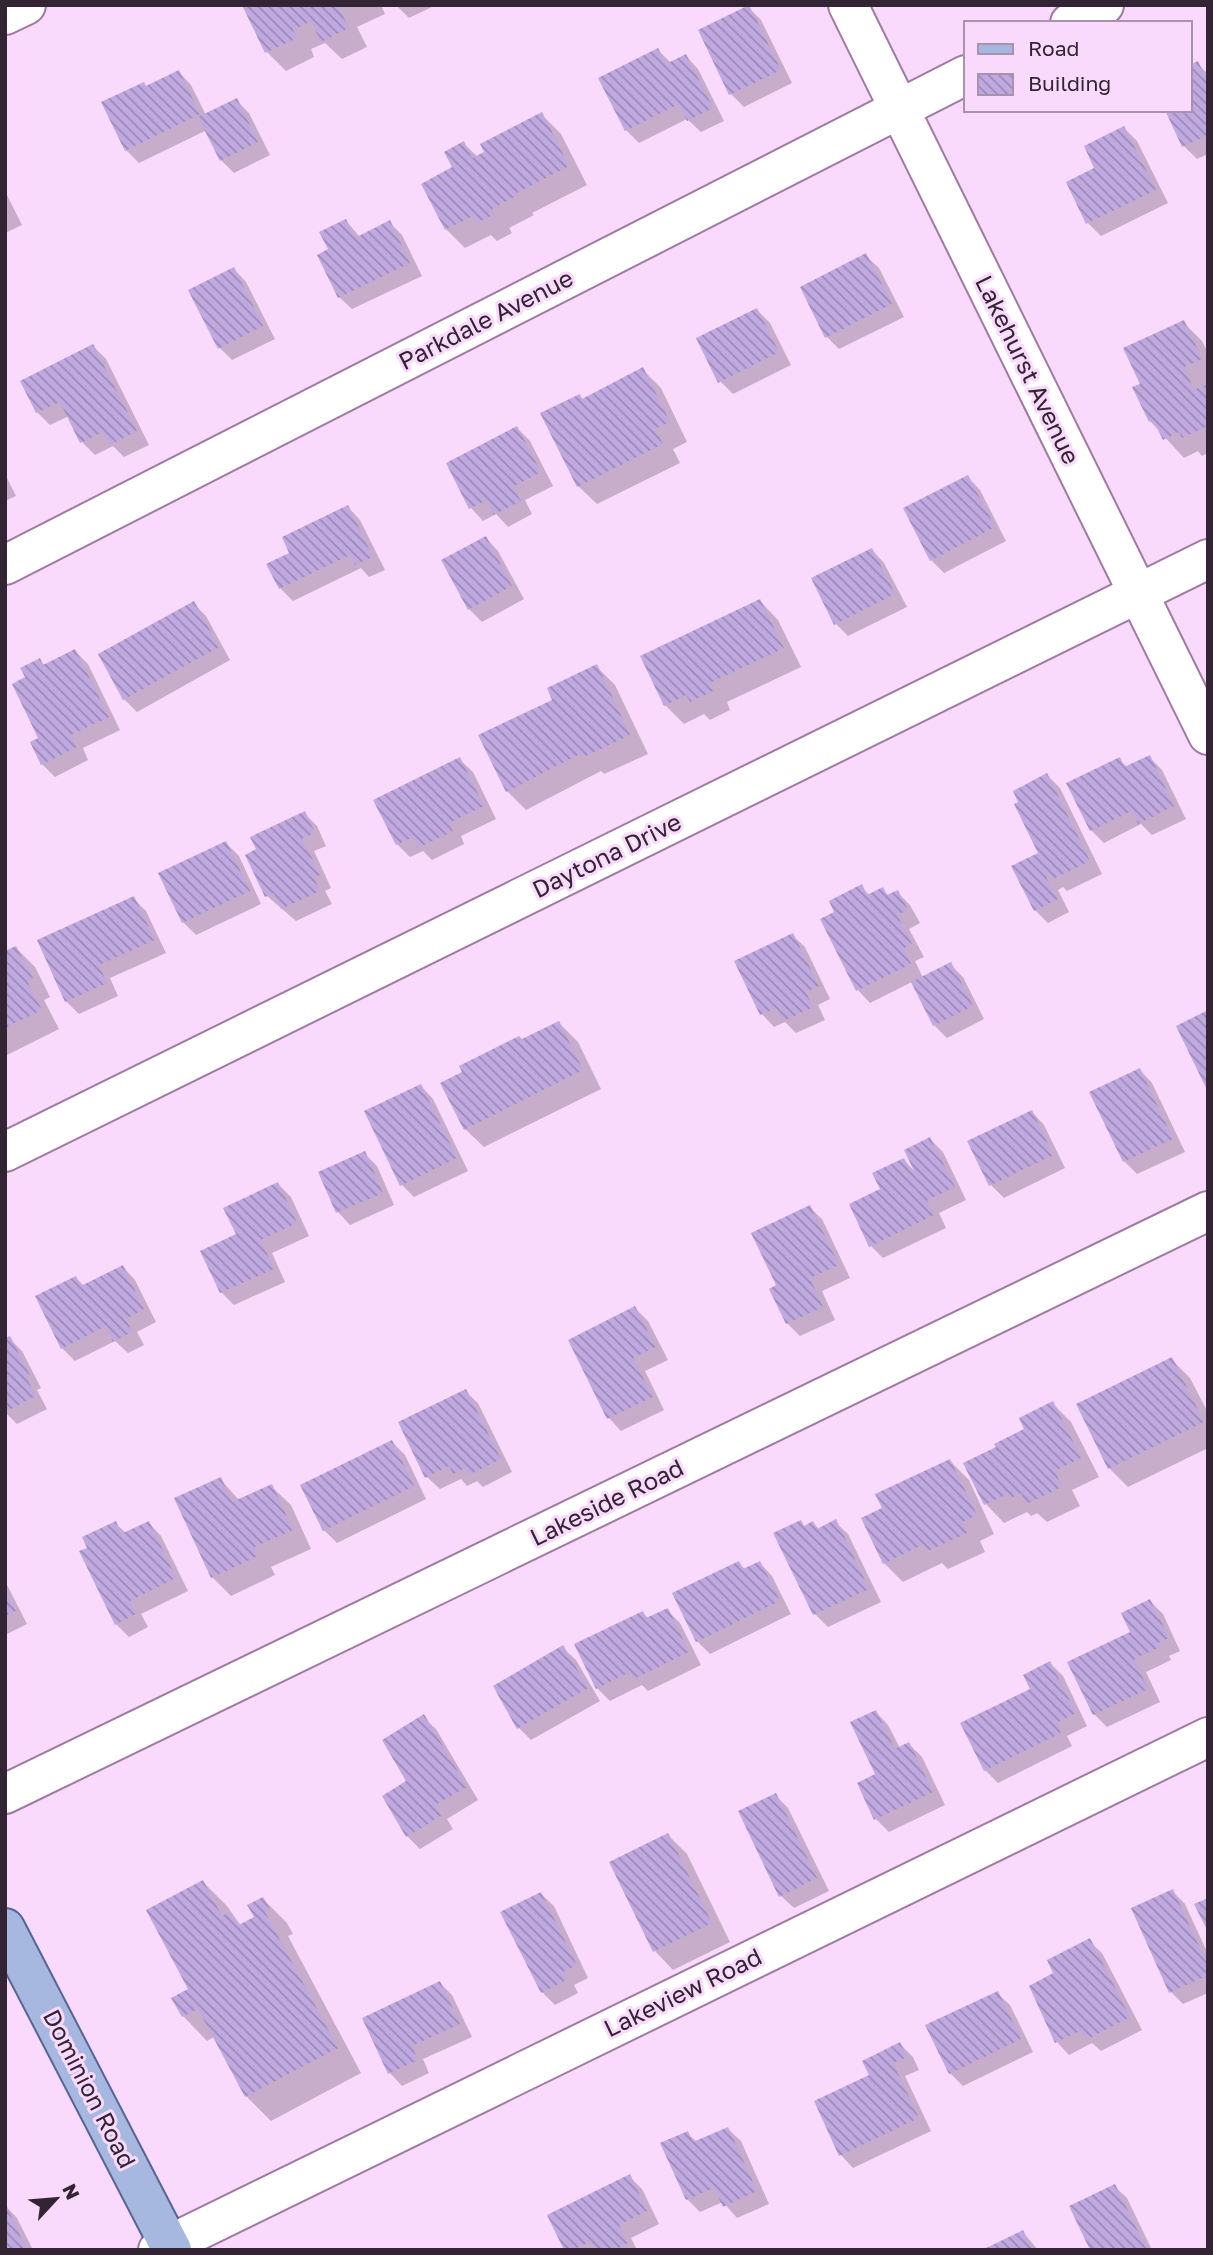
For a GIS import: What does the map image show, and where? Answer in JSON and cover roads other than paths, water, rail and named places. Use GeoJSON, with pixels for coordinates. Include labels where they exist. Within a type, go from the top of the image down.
{"type":"FeatureCollection","features":[{"type":"Feature","properties":{"kind":"main road","name":"Dominion Road"},"geometry":{"type":"LineString","coordinates":[[5,1928],[167,2248]]}},
{"type":"Feature","properties":{"kind":"street"},"geometry":{"type":"LineString","coordinates":[[5,15],[26,5]]}},
{"type":"Feature","properties":{"kind":"street","name":"Lakehurst Avenue"},"geometry":{"type":"LineString","coordinates":[[848,5],[1208,735]]}},
{"type":"Feature","properties":{"kind":"street"},"geometry":{"type":"LineString","coordinates":[[1074,21],[1104,5]]}},
{"type":"Feature","properties":{"kind":"street","name":"Parkdale Avenue"},"geometry":{"type":"LineString","coordinates":[[5,565],[964,76]]}},
{"type":"Feature","properties":{"kind":"street","name":"Daytona Drive"},"geometry":{"type":"LineString","coordinates":[[5,1152],[1208,559]]}},
{"type":"Feature","properties":{"kind":"street","name":"Lakeside Road"},"geometry":{"type":"LineString","coordinates":[[5,1794],[1208,1211]]}},
{"type":"Feature","properties":{"kind":"street","name":"Lakeview Road"},"geometry":{"type":"LineString","coordinates":[[167,2248],[1208,1737]]}}]}
